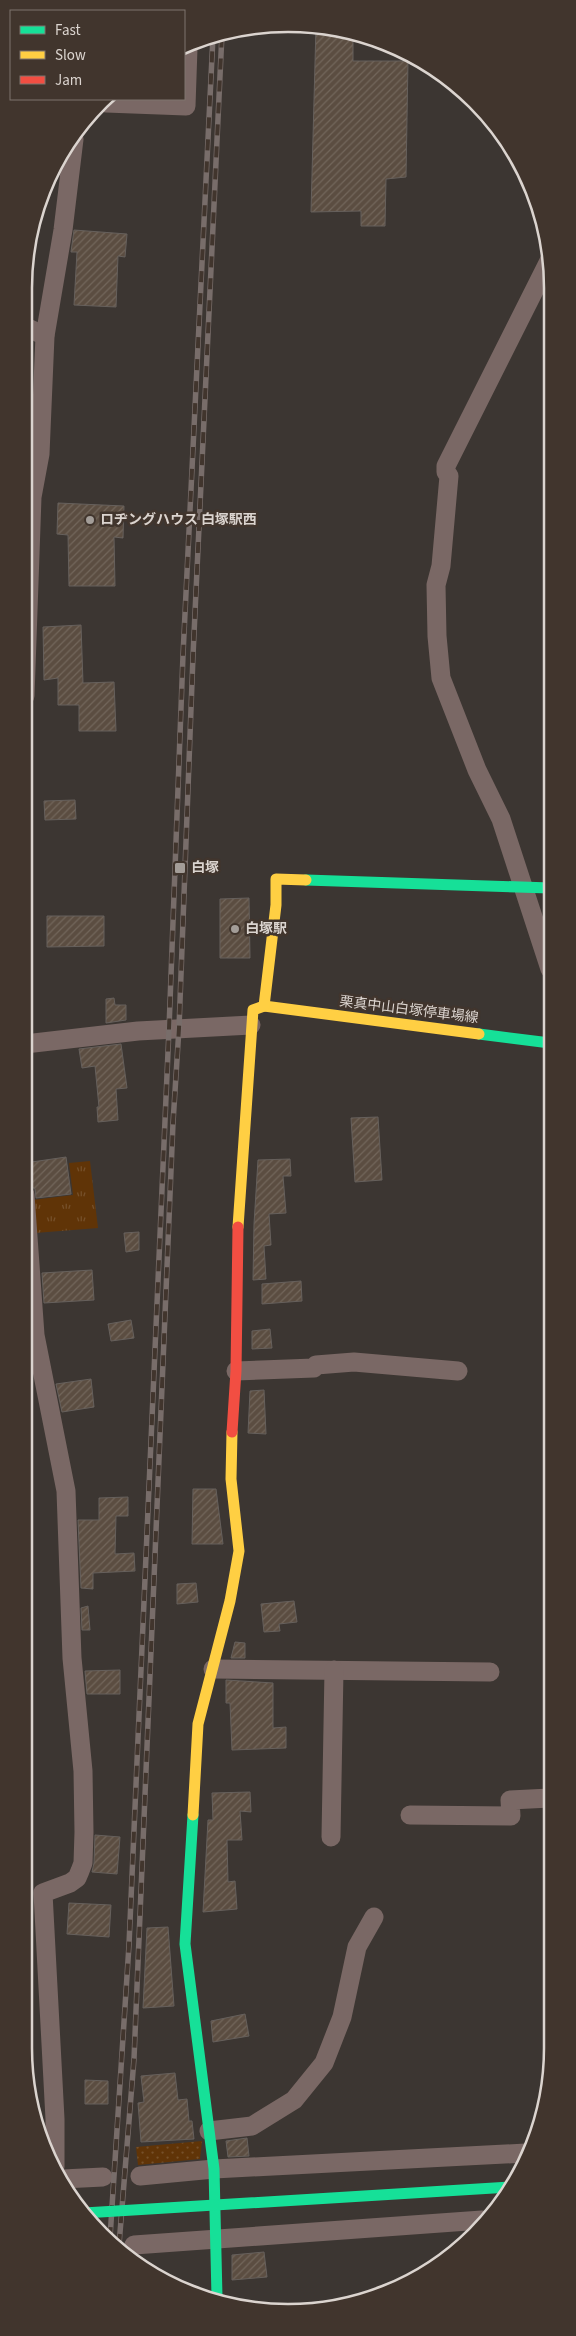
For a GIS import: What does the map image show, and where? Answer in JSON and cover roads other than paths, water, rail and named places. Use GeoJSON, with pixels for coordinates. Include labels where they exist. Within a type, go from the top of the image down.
{"type":"FeatureCollection","features":[{"type":"Feature","properties":{"kind":"street"},"geometry":{"type":"LineString","coordinates":[[111,103],[186,106],[187,57]]}},
{"type":"Feature","properties":{"kind":"street"},"geometry":{"type":"LineString","coordinates":[[32,497],[40,454],[45,336],[63,230],[72,151]]}},
{"type":"Feature","properties":{"kind":"street"},"geometry":{"type":"LineString","coordinates":[[543,273],[446,466],[446,472],[449,476],[447,506],[441,566],[436,585],[437,636],[441,678],[477,770],[501,819],[544,952]]}},
{"type":"Feature","properties":{"kind":"street"},"geometry":{"type":"LineString","coordinates":[[32,330],[45,336]]}},
{"type":"Feature","properties":{"kind":"street"},"geometry":{"type":"LineString","coordinates":[[217,2293],[214,2169],[185,1944],[198,1724],[214,1669],[230,1602],[239,1551],[231,1479],[236,1371],[238,1223],[251,1024],[253,1010],[264,1006],[276,905],[276,880],[544,888]]}},
{"type":"Feature","properties":{"kind":"street","name":"栗真中山白塚停車場線"},"geometry":{"type":"LineString","coordinates":[[264,1006],[544,1042]]}},
{"type":"Feature","properties":{"kind":"street"},"geometry":{"type":"LineString","coordinates":[[32,1043],[138,1031],[251,1024]]}},
{"type":"Feature","properties":{"kind":"street"},"geometry":{"type":"LineString","coordinates":[[32,1290],[36,1344],[66,1491],[72,1658],[83,1771],[84,1832],[80,1871],[77,1878],[70,1883],[42,1893],[55,2119],[55,2152]]}},
{"type":"Feature","properties":{"kind":"street"},"geometry":{"type":"LineString","coordinates":[[236,1371],[314,1368],[316,1365],[354,1362],[458,1371]]}},
{"type":"Feature","properties":{"kind":"street"},"geometry":{"type":"LineString","coordinates":[[214,1669],[490,1672]]}},
{"type":"Feature","properties":{"kind":"street"},"geometry":{"type":"LineString","coordinates":[[331,1837],[334,1670]]}},
{"type":"Feature","properties":{"kind":"street"},"geometry":{"type":"LineString","coordinates":[[410,1815],[511,1816],[510,1800],[544,1798]]}},
{"type":"Feature","properties":{"kind":"street"},"geometry":{"type":"LineString","coordinates":[[209,2131],[252,2126],[294,2100],[324,2063],[342,2017],[357,1947],[374,1917]]}},
{"type":"Feature","properties":{"kind":"street"},"geometry":{"type":"LineString","coordinates":[[140,2176],[214,2169],[521,2153]]}},
{"type":"Feature","properties":{"kind":"street"},"geometry":{"type":"LineString","coordinates":[[69,2179],[103,2177]]}},
{"type":"Feature","properties":{"kind":"street"},"geometry":{"type":"LineString","coordinates":[[93,2212],[502,2188]]}},
{"type":"Feature","properties":{"kind":"street"},"geometry":{"type":"LineString","coordinates":[[134,2244],[476,2220]]}},
{"type":"Feature","properties":{"kind":"railway"},"geometry":{"type":"LineString","coordinates":[[119,2240],[134,2059],[173,1123],[179,1028],[193,656],[222,41]]}},
{"type":"Feature","properties":{"kind":"railway"},"geometry":{"type":"LineString","coordinates":[[110,2232],[129,1945],[169,1029],[183,655],[213,44]]}},
{"type":"Feature","properties":{"kind":"place","name":"ロヂングハウス 白塚駅西"},"geometry":{"type":"Point","coordinates":[90,520]}},
{"type":"Feature","properties":{"kind":"place","name":"白塚"},"geometry":{"type":"Point","coordinates":[180,868]}},
{"type":"Feature","properties":{"kind":"place","name":"白塚駅"},"geometry":{"type":"Point","coordinates":[235,929]}}]}
